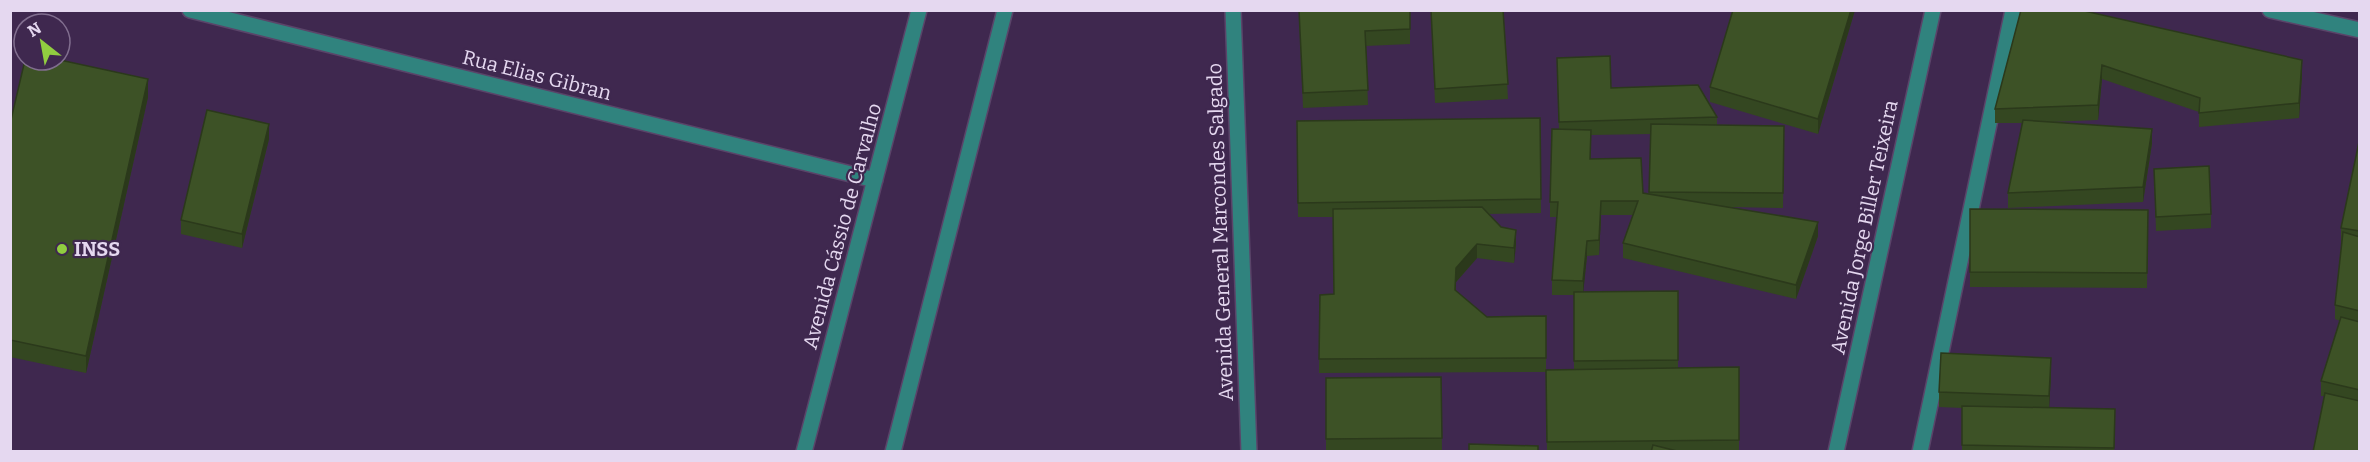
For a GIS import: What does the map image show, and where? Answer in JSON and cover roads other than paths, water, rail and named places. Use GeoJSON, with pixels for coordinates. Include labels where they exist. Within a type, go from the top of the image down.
{"type":"FeatureCollection","features":[{"type":"Feature","properties":{"kind":"street","name":"Rua Elias Gibran"},"geometry":{"type":"LineString","coordinates":[[190,10],[875,180]]}},
{"type":"Feature","properties":{"kind":"street","name":"Avenida Cássio de Carvalho"},"geometry":{"type":"LineString","coordinates":[[804,452],[919,10]]}},
{"type":"Feature","properties":{"kind":"street"},"geometry":{"type":"LineString","coordinates":[[893,452],[1005,10]]}},
{"type":"Feature","properties":{"kind":"street","name":"Avenida General Marcondes Salgado"},"geometry":{"type":"LineString","coordinates":[[1233,10],[1249,452]]}},
{"type":"Feature","properties":{"kind":"street","name":"Avenida Jorge Biller Teixeira"},"geometry":{"type":"LineString","coordinates":[[1836,452],[1933,10]]}},
{"type":"Feature","properties":{"kind":"street"},"geometry":{"type":"LineString","coordinates":[[1920,452],[2013,10]]}},
{"type":"Feature","properties":{"kind":"street"},"geometry":{"type":"LineString","coordinates":[[2270,10],[2360,30]]}},
{"type":"Feature","properties":{"kind":"place","name":"INSS"},"geometry":{"type":"Point","coordinates":[62,249]}}]}
